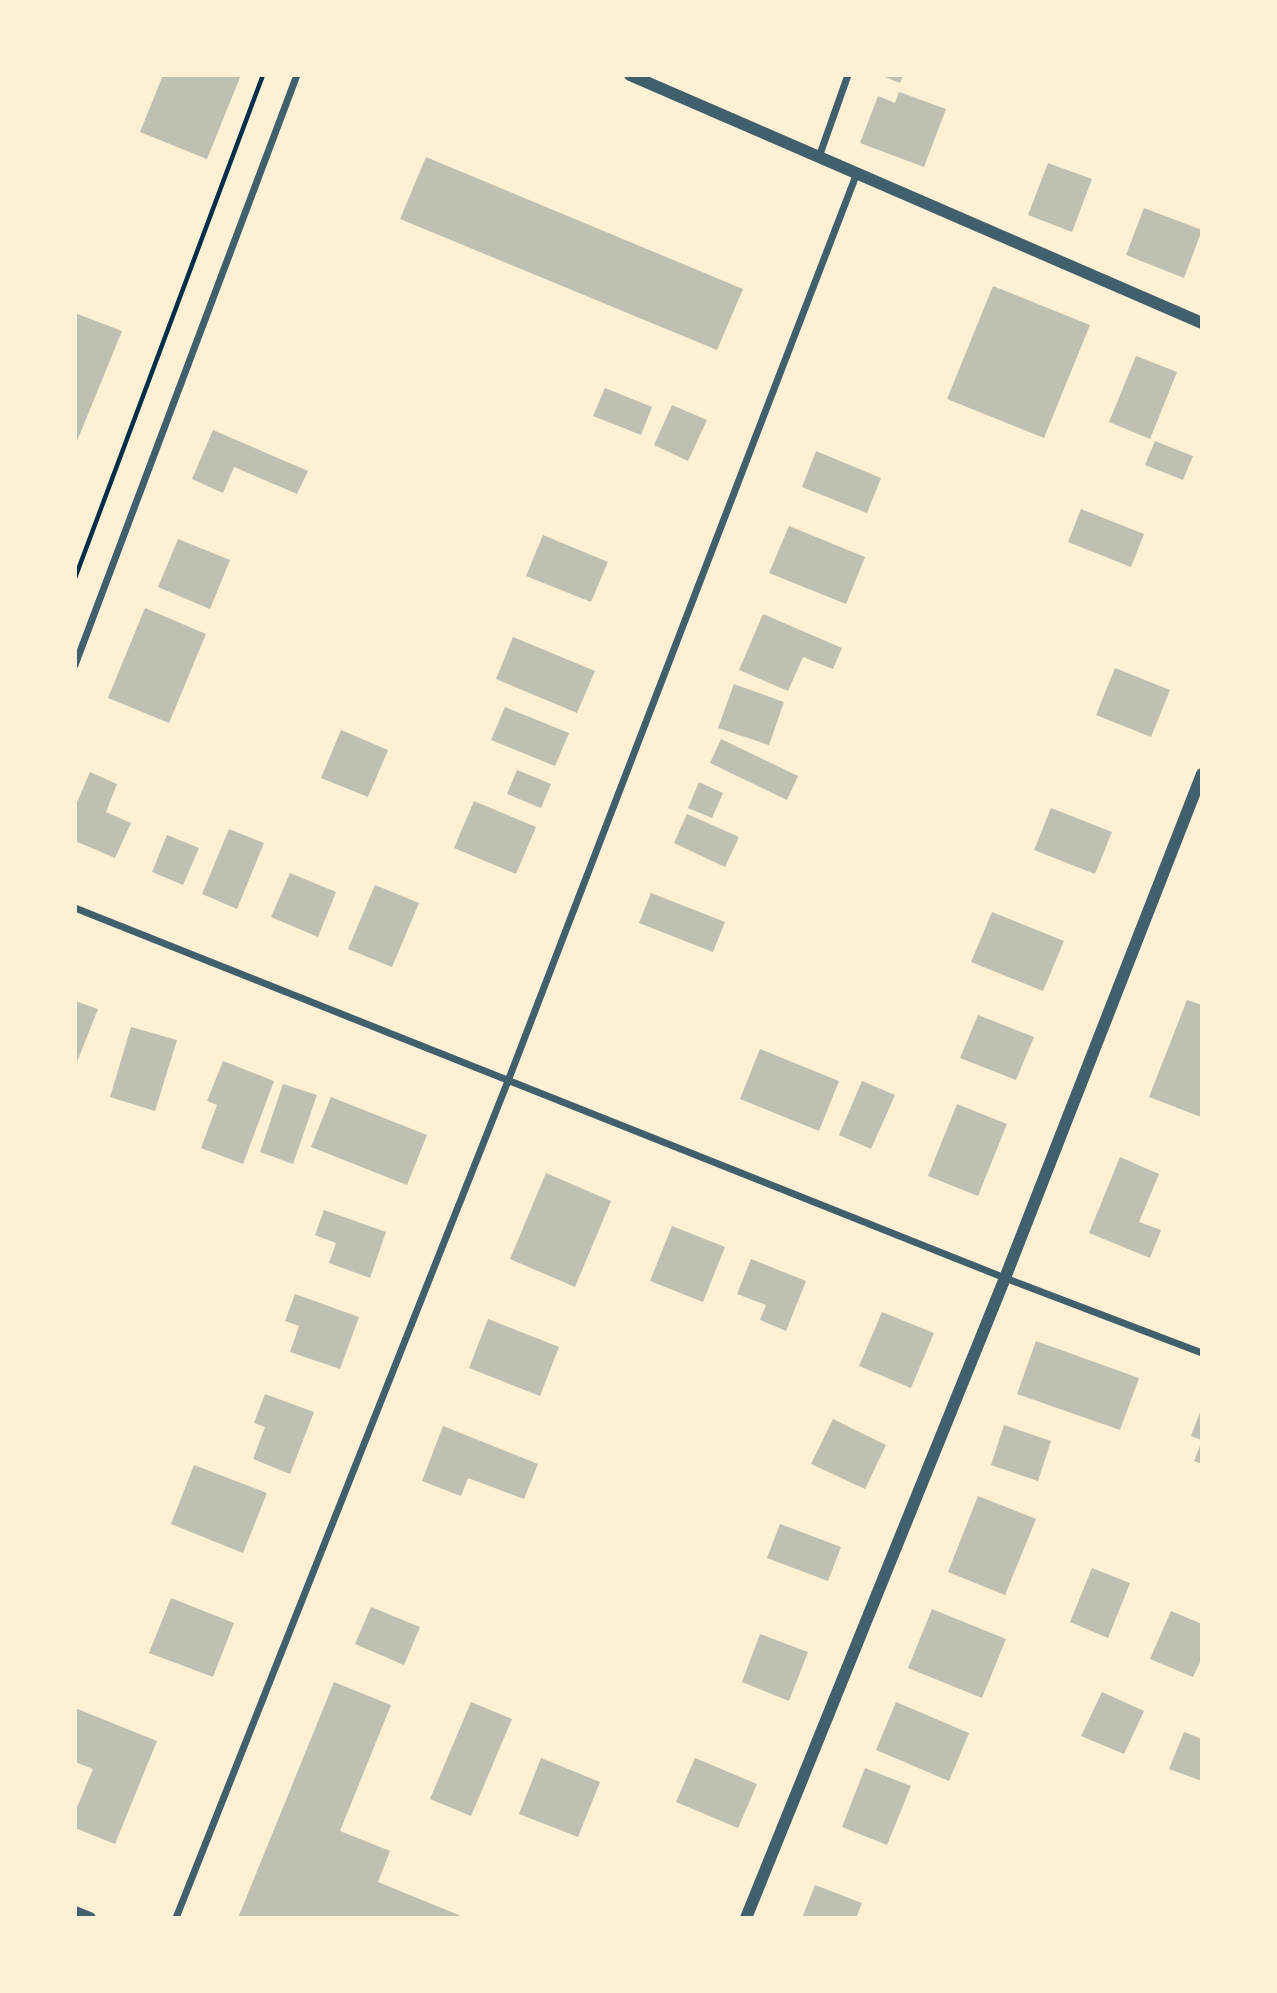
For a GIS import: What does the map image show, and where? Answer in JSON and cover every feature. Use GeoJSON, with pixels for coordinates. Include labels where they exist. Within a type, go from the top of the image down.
{"type":"FeatureCollection","features":[{"type":"Feature","properties":{"kind":"street"},"geometry":{"type":"LineString","coordinates":[[75,665],[297,75]]}},
{"type":"Feature","properties":{"kind":"street"},"geometry":{"type":"LineString","coordinates":[[630,75],[1202,323]]}},
{"type":"Feature","properties":{"kind":"street"},"geometry":{"type":"LineString","coordinates":[[819,157],[848,75]]}},
{"type":"Feature","properties":{"kind":"street"},"geometry":{"type":"LineString","coordinates":[[176,1918],[508,1081],[857,173]]}},
{"type":"Feature","properties":{"kind":"street"},"geometry":{"type":"LineString","coordinates":[[746,1918],[1005,1278],[1202,774]]}},
{"type":"Feature","properties":{"kind":"street"},"geometry":{"type":"LineString","coordinates":[[75,908],[1005,1278],[1202,1353]]}},
{"type":"Feature","properties":{"kind":"street"},"geometry":{"type":"LineString","coordinates":[[75,1912],[90,1918]]}},
{"type":"Feature","properties":{"kind":"path"},"geometry":{"type":"LineString","coordinates":[[75,578],[263,75]]}},
{"type":"Feature","properties":{"kind":"building"},"geometry":{"type":"Polygon","coordinates":[[[163,75],[241,75],[207,159],[140,132],[163,75]]]}},
{"type":"Feature","properties":{"kind":"building"},"geometry":{"type":"Polygon","coordinates":[[[880,75],[903,75],[900,83],[880,75]]]}},
{"type":"Feature","properties":{"kind":"building"},"geometry":{"type":"Polygon","coordinates":[[[899,92],[946,109],[924,167],[860,143],[878,96],[895,103],[899,92]]]}},
{"type":"Feature","properties":{"kind":"building"},"geometry":{"type":"Polygon","coordinates":[[[426,157],[743,289],[717,350],[400,219],[426,157]]]}},
{"type":"Feature","properties":{"kind":"building"},"geometry":{"type":"Polygon","coordinates":[[[1048,163],[1092,179],[1072,232],[1028,215],[1048,163]]]}},
{"type":"Feature","properties":{"kind":"building"},"geometry":{"type":"Polygon","coordinates":[[[1144,208],[1202,230],[1184,278],[1126,255],[1144,208]]]}},
{"type":"Feature","properties":{"kind":"building"},"geometry":{"type":"Polygon","coordinates":[[[993,286],[1090,325],[1044,438],[947,399],[993,286]]]}},
{"type":"Feature","properties":{"kind":"building"},"geometry":{"type":"Polygon","coordinates":[[[75,313],[122,331],[75,446],[75,313]]]}},
{"type":"Feature","properties":{"kind":"building"},"geometry":{"type":"Polygon","coordinates":[[[1136,356],[1177,372],[1150,439],[1109,422],[1136,356]]]}},
{"type":"Feature","properties":{"kind":"building"},"geometry":{"type":"Polygon","coordinates":[[[605,388],[652,407],[641,435],[593,416],[605,388]]]}},
{"type":"Feature","properties":{"kind":"building"},"geometry":{"type":"Polygon","coordinates":[[[672,405],[707,420],[688,461],[654,445],[672,405]]]}},
{"type":"Feature","properties":{"kind":"building"},"geometry":{"type":"Polygon","coordinates":[[[213,430],[308,471],[297,494],[234,467],[223,493],[192,479],[213,430]]]}},
{"type":"Feature","properties":{"kind":"building"},"geometry":{"type":"Polygon","coordinates":[[[1155,441],[1193,456],[1183,480],[1145,465],[1155,441]]]}},
{"type":"Feature","properties":{"kind":"building"},"geometry":{"type":"Polygon","coordinates":[[[816,451],[881,478],[867,513],[802,487],[816,451]]]}},
{"type":"Feature","properties":{"kind":"building"},"geometry":{"type":"Polygon","coordinates":[[[1081,509],[1144,534],[1131,567],[1068,542],[1081,509]]]}},
{"type":"Feature","properties":{"kind":"building"},"geometry":{"type":"Polygon","coordinates":[[[789,526],[865,557],[846,604],[769,573],[789,526]]]}},
{"type":"Feature","properties":{"kind":"building"},"geometry":{"type":"Polygon","coordinates":[[[543,535],[608,562],[591,602],[526,576],[543,535]]]}},
{"type":"Feature","properties":{"kind":"building"},"geometry":{"type":"Polygon","coordinates":[[[178,539],[230,560],[210,609],[158,587],[178,539]]]}},
{"type":"Feature","properties":{"kind":"building"},"geometry":{"type":"Polygon","coordinates":[[[145,608],[206,634],[169,723],[108,698],[145,608]]]}},
{"type":"Feature","properties":{"kind":"building"},"geometry":{"type":"Polygon","coordinates":[[[763,614],[842,648],[833,669],[803,657],[788,691],[739,670],[763,614]]]}},
{"type":"Feature","properties":{"kind":"building"},"geometry":{"type":"Polygon","coordinates":[[[513,637],[595,671],[577,713],[496,679],[513,637]]]}},
{"type":"Feature","properties":{"kind":"building"},"geometry":{"type":"Polygon","coordinates":[[[1115,668],[1170,690],[1151,737],[1096,715],[1115,668]]]}},
{"type":"Feature","properties":{"kind":"building"},"geometry":{"type":"Polygon","coordinates":[[[734,684],[784,702],[769,745],[718,728],[734,684]]]}},
{"type":"Feature","properties":{"kind":"building"},"geometry":{"type":"Polygon","coordinates":[[[505,707],[569,733],[555,766],[491,740],[505,707]]]}},
{"type":"Feature","properties":{"kind":"building"},"geometry":{"type":"Polygon","coordinates":[[[341,730],[388,750],[368,797],[321,778],[341,730]]]}},
{"type":"Feature","properties":{"kind":"building"},"geometry":{"type":"Polygon","coordinates":[[[721,739],[798,776],[787,800],[710,763],[721,739]]]}},
{"type":"Feature","properties":{"kind":"building"},"geometry":{"type":"Polygon","coordinates":[[[517,770],[551,784],[541,808],[507,794],[517,770]]]}},
{"type":"Feature","properties":{"kind":"building"},"geometry":{"type":"Polygon","coordinates":[[[90,772],[117,784],[106,812],[131,823],[115,858],[75,841],[75,807],[90,772]]]}},
{"type":"Feature","properties":{"kind":"building"},"geometry":{"type":"Polygon","coordinates":[[[699,782],[723,793],[712,818],[688,808],[699,782]]]}},
{"type":"Feature","properties":{"kind":"building"},"geometry":{"type":"Polygon","coordinates":[[[474,801],[536,827],[516,874],[454,848],[474,801]]]}},
{"type":"Feature","properties":{"kind":"building"},"geometry":{"type":"Polygon","coordinates":[[[1051,808],[1112,832],[1095,874],[1034,850],[1051,808]]]}},
{"type":"Feature","properties":{"kind":"building"},"geometry":{"type":"Polygon","coordinates":[[[687,814],[739,837],[725,867],[674,843],[687,814]]]}},
{"type":"Feature","properties":{"kind":"building"},"geometry":{"type":"Polygon","coordinates":[[[229,829],[264,843],[237,909],[202,894],[229,829]]]}},
{"type":"Feature","properties":{"kind":"building"},"geometry":{"type":"Polygon","coordinates":[[[167,835],[199,848],[183,885],[152,872],[167,835]]]}},
{"type":"Feature","properties":{"kind":"building"},"geometry":{"type":"Polygon","coordinates":[[[290,873],[336,892],[318,937],[271,917],[290,873]]]}},
{"type":"Feature","properties":{"kind":"building"},"geometry":{"type":"Polygon","coordinates":[[[375,885],[419,903],[392,967],[348,949],[375,885]]]}},
{"type":"Feature","properties":{"kind":"building"},"geometry":{"type":"Polygon","coordinates":[[[651,893],[725,922],[713,952],[639,923],[651,893]]]}},
{"type":"Feature","properties":{"kind":"building"},"geometry":{"type":"Polygon","coordinates":[[[992,912],[1064,941],[1043,991],[971,962],[992,912]]]}},
{"type":"Feature","properties":{"kind":"building"},"geometry":{"type":"Polygon","coordinates":[[[1187,1000],[1202,1005],[1201,1117],[1149,1097],[1187,1000]]]}},
{"type":"Feature","properties":{"kind":"building"},"geometry":{"type":"Polygon","coordinates":[[[75,1001],[98,1009],[75,1067],[75,1001]]]}},
{"type":"Feature","properties":{"kind":"building"},"geometry":{"type":"Polygon","coordinates":[[[978,1015],[1034,1037],[1016,1080],[960,1058],[978,1015]]]}},
{"type":"Feature","properties":{"kind":"building"},"geometry":{"type":"Polygon","coordinates":[[[131,1027],[177,1040],[155,1111],[110,1097],[131,1027]]]}},
{"type":"Feature","properties":{"kind":"building"},"geometry":{"type":"Polygon","coordinates":[[[760,1049],[839,1081],[819,1131],[740,1099],[760,1049]]]}},
{"type":"Feature","properties":{"kind":"building"},"geometry":{"type":"Polygon","coordinates":[[[223,1061],[274,1081],[243,1164],[201,1148],[217,1105],[207,1101],[223,1061]]]}},
{"type":"Feature","properties":{"kind":"building"},"geometry":{"type":"Polygon","coordinates":[[[862,1081],[895,1095],[871,1149],[839,1135],[862,1081]]]}},
{"type":"Feature","properties":{"kind":"building"},"geometry":{"type":"Polygon","coordinates":[[[283,1084],[317,1095],[293,1164],[260,1152],[283,1084]]]}},
{"type":"Feature","properties":{"kind":"building"},"geometry":{"type":"Polygon","coordinates":[[[331,1097],[427,1135],[407,1185],[311,1147],[331,1097]]]}},
{"type":"Feature","properties":{"kind":"building"},"geometry":{"type":"Polygon","coordinates":[[[957,1104],[1007,1124],[978,1196],[928,1176],[957,1104]]]}},
{"type":"Feature","properties":{"kind":"building"},"geometry":{"type":"Polygon","coordinates":[[[1120,1157],[1159,1174],[1139,1222],[1161,1230],[1150,1258],[1089,1233],[1120,1157]]]}},
{"type":"Feature","properties":{"kind":"building"},"geometry":{"type":"Polygon","coordinates":[[[546,1173],[611,1201],[575,1287],[510,1259],[546,1173]]]}},
{"type":"Feature","properties":{"kind":"building"},"geometry":{"type":"Polygon","coordinates":[[[324,1210],[386,1232],[370,1278],[329,1263],[336,1243],[315,1235],[324,1210]]]}},
{"type":"Feature","properties":{"kind":"building"},"geometry":{"type":"Polygon","coordinates":[[[672,1226],[725,1247],[703,1302],[650,1281],[672,1226]]]}},
{"type":"Feature","properties":{"kind":"building"},"geometry":{"type":"Polygon","coordinates":[[[751,1259],[806,1281],[786,1331],[760,1320],[766,1305],[737,1294],[751,1259]]]}},
{"type":"Feature","properties":{"kind":"building"},"geometry":{"type":"Polygon","coordinates":[[[295,1294],[359,1317],[340,1369],[290,1352],[299,1326],[285,1321],[295,1294]]]}},
{"type":"Feature","properties":{"kind":"building"},"geometry":{"type":"Polygon","coordinates":[[[882,1312],[934,1333],[911,1388],[859,1366],[882,1312]]]}},
{"type":"Feature","properties":{"kind":"building"},"geometry":{"type":"Polygon","coordinates":[[[488,1319],[559,1347],[540,1396],[469,1368],[488,1319]]]}},
{"type":"Feature","properties":{"kind":"building"},"geometry":{"type":"Polygon","coordinates":[[[1036,1341],[1139,1378],[1120,1430],[1017,1394],[1036,1341]]]}},
{"type":"Feature","properties":{"kind":"building"},"geometry":{"type":"Polygon","coordinates":[[[265,1394],[314,1412],[290,1474],[253,1459],[265,1427],[254,1423],[265,1394]]]}},
{"type":"Feature","properties":{"kind":"building"},"geometry":{"type":"Polygon","coordinates":[[[1202,1407],[1202,1440],[1191,1436],[1202,1407]]]}},
{"type":"Feature","properties":{"kind":"building"},"geometry":{"type":"Polygon","coordinates":[[[833,1419],[886,1445],[865,1489],[811,1464],[833,1419]]]}},
{"type":"Feature","properties":{"kind":"building"},"geometry":{"type":"Polygon","coordinates":[[[1004,1425],[1051,1441],[1038,1481],[991,1465],[1004,1425]]]}},
{"type":"Feature","properties":{"kind":"building"},"geometry":{"type":"Polygon","coordinates":[[[443,1426],[538,1464],[524,1499],[468,1478],[461,1496],[422,1481],[443,1426]]]}},
{"type":"Feature","properties":{"kind":"building"},"geometry":{"type":"Polygon","coordinates":[[[1202,1441],[1202,1464],[1194,1461],[1202,1441]]]}},
{"type":"Feature","properties":{"kind":"building"},"geometry":{"type":"Polygon","coordinates":[[[194,1465],[267,1493],[243,1553],[171,1524],[194,1465]]]}},
{"type":"Feature","properties":{"kind":"building"},"geometry":{"type":"Polygon","coordinates":[[[978,1496],[1036,1519],[1005,1595],[948,1572],[978,1496]]]}},
{"type":"Feature","properties":{"kind":"building"},"geometry":{"type":"Polygon","coordinates":[[[780,1524],[841,1547],[828,1581],[767,1558],[780,1524]]]}},
{"type":"Feature","properties":{"kind":"building"},"geometry":{"type":"Polygon","coordinates":[[[1092,1568],[1130,1583],[1108,1638],[1070,1622],[1092,1568]]]}},
{"type":"Feature","properties":{"kind":"building"},"geometry":{"type":"Polygon","coordinates":[[[171,1598],[234,1623],[213,1677],[149,1653],[171,1598]]]}},
{"type":"Feature","properties":{"kind":"building"},"geometry":{"type":"Polygon","coordinates":[[[371,1607],[420,1627],[404,1665],[355,1644],[371,1607]]]}},
{"type":"Feature","properties":{"kind":"building"},"geometry":{"type":"Polygon","coordinates":[[[932,1609],[1006,1639],[982,1698],[908,1668],[932,1609]]]}},
{"type":"Feature","properties":{"kind":"building"},"geometry":{"type":"Polygon","coordinates":[[[1171,1611],[1202,1624],[1202,1658],[1193,1677],[1150,1659],[1171,1611]]]}},
{"type":"Feature","properties":{"kind":"building"},"geometry":{"type":"Polygon","coordinates":[[[760,1634],[808,1652],[789,1701],[742,1682],[760,1634]]]}},
{"type":"Feature","properties":{"kind":"building"},"geometry":{"type":"Polygon","coordinates":[[[334,1682],[391,1705],[340,1831],[390,1851],[378,1882],[466,1918],[238,1918],[334,1682]]]}},
{"type":"Feature","properties":{"kind":"building"},"geometry":{"type":"Polygon","coordinates":[[[1102,1692],[1144,1711],[1124,1754],[1081,1736],[1102,1692]]]}},
{"type":"Feature","properties":{"kind":"building"},"geometry":{"type":"Polygon","coordinates":[[[471,1702],[512,1719],[471,1816],[430,1799],[471,1702]]]}},
{"type":"Feature","properties":{"kind":"building"},"geometry":{"type":"Polygon","coordinates":[[[896,1702],[969,1733],[949,1781],[876,1750],[896,1702]]]}},
{"type":"Feature","properties":{"kind":"building"},"geometry":{"type":"Polygon","coordinates":[[[75,1708],[157,1741],[115,1844],[75,1828],[75,1812],[93,1769],[75,1762],[75,1708]]]}},
{"type":"Feature","properties":{"kind":"building"},"geometry":{"type":"Polygon","coordinates":[[[1184,1732],[1202,1739],[1202,1781],[1169,1769],[1184,1732]]]}},
{"type":"Feature","properties":{"kind":"building"},"geometry":{"type":"Polygon","coordinates":[[[541,1758],[600,1782],[578,1837],[519,1814],[541,1758]]]}},
{"type":"Feature","properties":{"kind":"building"},"geometry":{"type":"Polygon","coordinates":[[[695,1758],[757,1784],[738,1828],[676,1802],[695,1758]]]}},
{"type":"Feature","properties":{"kind":"building"},"geometry":{"type":"Polygon","coordinates":[[[865,1768],[911,1786],[887,1845],[842,1827],[865,1768]]]}},
{"type":"Feature","properties":{"kind":"building"},"geometry":{"type":"Polygon","coordinates":[[[815,1885],[862,1903],[856,1918],[802,1918],[815,1885]]]}}]}
